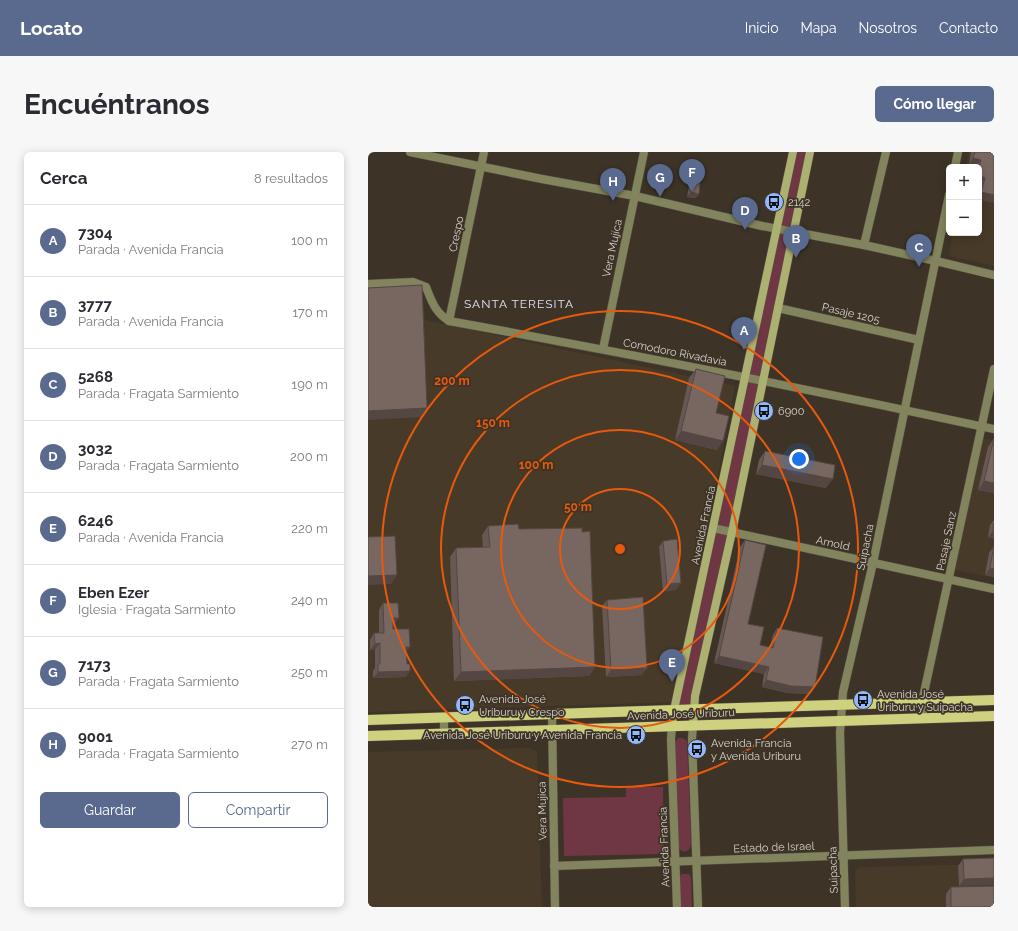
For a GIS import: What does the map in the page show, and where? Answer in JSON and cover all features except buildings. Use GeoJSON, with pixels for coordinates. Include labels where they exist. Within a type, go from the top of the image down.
{"type":"FeatureCollection","features":[{"type":"Feature","properties":{"kind":"main road","name":"Avenida Francia"},"geometry":{"type":"LineString","coordinates":[[672,726],[674,710],[793,152]]}},
{"type":"Feature","properties":{"kind":"main road"},"geometry":{"type":"LineString","coordinates":[[693,726],[695,696],[732,532],[810,152]]}},
{"type":"Feature","properties":{"kind":"main road","name":"Avenida José Uriburu"},"geometry":{"type":"LineString","coordinates":[[368,720],[994,700]]}},
{"type":"Feature","properties":{"kind":"main road","name":"Avenida José Uriburu"},"geometry":{"type":"LineString","coordinates":[[368,736],[994,716]]}},
{"type":"Feature","properties":{"kind":"street"},"geometry":{"type":"LineString","coordinates":[[410,152],[634,196],[777,229],[864,245],[994,275]]}},
{"type":"Feature","properties":{"kind":"street","name":"Crespo"},"geometry":{"type":"LineString","coordinates":[[449,321],[484,152]]}},
{"type":"Feature","properties":{"kind":"street","name":"Vera Mujíca"},"geometry":{"type":"LineString","coordinates":[[603,349],[644,152]]}},
{"type":"Feature","properties":{"kind":"street"},"geometry":{"type":"LineString","coordinates":[[864,245],[886,152]]}},
{"type":"Feature","properties":{"kind":"street"},"geometry":{"type":"LineString","coordinates":[[956,164],[958,152]]}},
{"type":"Feature","properties":{"kind":"street","name":"Suipacha"},"geometry":{"type":"LineString","coordinates":[[845,907],[840,733],[843,692],[873,563],[948,200]]}},
{"type":"Feature","properties":{"kind":"street"},"geometry":{"type":"LineString","coordinates":[[368,284],[413,282],[426,287],[436,310],[449,321]]}},
{"type":"Feature","properties":{"kind":"street","name":"Pasaje 1205"},"geometry":{"type":"LineString","coordinates":[[778,308],[919,340]]}},
{"type":"Feature","properties":{"kind":"street","name":"Comodoro Rivadavia"},"geometry":{"type":"LineString","coordinates":[[449,321],[746,377],[994,429]]}},
{"type":"Feature","properties":{"kind":"street","name":"Pasaje Sanz"},"geometry":{"type":"LineString","coordinates":[[923,718],[922,702],[994,369]]}},
{"type":"Feature","properties":{"kind":"street","name":"Arnold"},"geometry":{"type":"LineString","coordinates":[[714,528],[994,589]]}},
{"type":"Feature","properties":{"kind":"street","name":"Vera Mujíca"},"geometry":{"type":"LineString","coordinates":[[552,714],[555,907]]}},
{"type":"Feature","properties":{"kind":"street"},"geometry":{"type":"LineString","coordinates":[[444,718],[444,734]]}},
{"type":"Feature","properties":{"kind":"street","name":"Avenida Francia"},"geometry":{"type":"LineString","coordinates":[[672,726],[671,739],[677,907]]}},
{"type":"Feature","properties":{"kind":"street"},"geometry":{"type":"LineString","coordinates":[[693,726],[692,738],[698,907]]}},
{"type":"Feature","properties":{"kind":"street","name":"Estado de Israel"},"geometry":{"type":"LineString","coordinates":[[554,866],[994,850]]}},
{"type":"Feature","properties":{"kind":"shaded area"},"geometry":{"type":"Polygon","coordinates":[[[793,152],[810,152],[693,709],[674,710],[793,152]]]}},
{"type":"Feature","properties":{"kind":"shaded area"},"geometry":{"type":"Polygon","coordinates":[[[969,152],[994,152],[994,266],[949,256],[952,236],[982,236],[982,164],[967,164],[969,152]]]}},
{"type":"Feature","properties":{"kind":"shaded area"},"geometry":{"type":"Polygon","coordinates":[[[422,289],[425,320],[735,386],[674,702],[368,712],[368,290],[422,289]]]}},
{"type":"Feature","properties":{"kind":"shaded area"},"geometry":{"type":"Polygon","coordinates":[[[980,438],[994,441],[994,578],[955,570],[980,438]]]}},
{"type":"Feature","properties":{"kind":"shaded area"},"geometry":{"type":"Polygon","coordinates":[[[678,738],[684,738],[687,742],[691,844],[687,851],[681,851],[679,849],[675,743],[678,738]]]}},
{"type":"Feature","properties":{"kind":"shaded area"},"geometry":{"type":"Polygon","coordinates":[[[531,748],[537,752],[542,907],[368,907],[368,752],[531,748]]]}},
{"type":"Feature","properties":{"kind":"shaded area"},"geometry":{"type":"Polygon","coordinates":[[[626,787],[663,787],[664,854],[564,856],[563,798],[626,797],[626,787]]]}},
{"type":"Feature","properties":{"kind":"shaded area"},"geometry":{"type":"Polygon","coordinates":[[[994,864],[994,907],[856,907],[855,873],[859,867],[994,864]]]}},
{"type":"Feature","properties":{"kind":"shaded area"},"geometry":{"type":"Polygon","coordinates":[[[682,874],[689,874],[691,878],[692,907],[681,907],[680,877],[682,874]]]}},
{"type":"Feature","properties":{"kind":"place","name":"Eben Ezer"},"geometry":{"type":"Point","coordinates":[692,192]}},
{"type":"Feature","properties":{"kind":"place","name":"7173"},"geometry":{"type":"Point","coordinates":[660,197]}},
{"type":"Feature","properties":{"kind":"place","name":"9001"},"geometry":{"type":"Point","coordinates":[613,201]}},
{"type":"Feature","properties":{"kind":"place","name":"2142"},"geometry":{"type":"Point","coordinates":[774,202]}},
{"type":"Feature","properties":{"kind":"place","name":"3032"},"geometry":{"type":"Point","coordinates":[745,230]}},
{"type":"Feature","properties":{"kind":"place","name":"3777"},"geometry":{"type":"Point","coordinates":[796,258]}},
{"type":"Feature","properties":{"kind":"place","name":"5268"},"geometry":{"type":"Point","coordinates":[919,267]}},
{"type":"Feature","properties":{"kind":"place","name":"7304"},"geometry":{"type":"Point","coordinates":[744,350]}},
{"type":"Feature","properties":{"kind":"place","name":"6900"},"geometry":{"type":"Point","coordinates":[764,411]}},
{"type":"Feature","properties":{"kind":"place","name":"6246"},"geometry":{"type":"Point","coordinates":[672,682]}},
{"type":"Feature","properties":{"kind":"place","name":"Avenida José Uriburu y Suipacha"},"geometry":{"type":"Point","coordinates":[863,700]}},
{"type":"Feature","properties":{"kind":"place","name":"Avenida José Uriburu y Crespo"},"geometry":{"type":"Point","coordinates":[465,705]}},
{"type":"Feature","properties":{"kind":"place","name":"Avenida José Uriburu y Avenida Francia"},"geometry":{"type":"Point","coordinates":[636,735]}},
{"type":"Feature","properties":{"kind":"place","name":"Avenida Francia y Avenida Uriburu"},"geometry":{"type":"Point","coordinates":[697,749]}},
{"type":"Feature","properties":{"kind":"district","name":"SANTA TERESITA"},"geometry":{"type":"Point","coordinates":[519,304]}}]}
